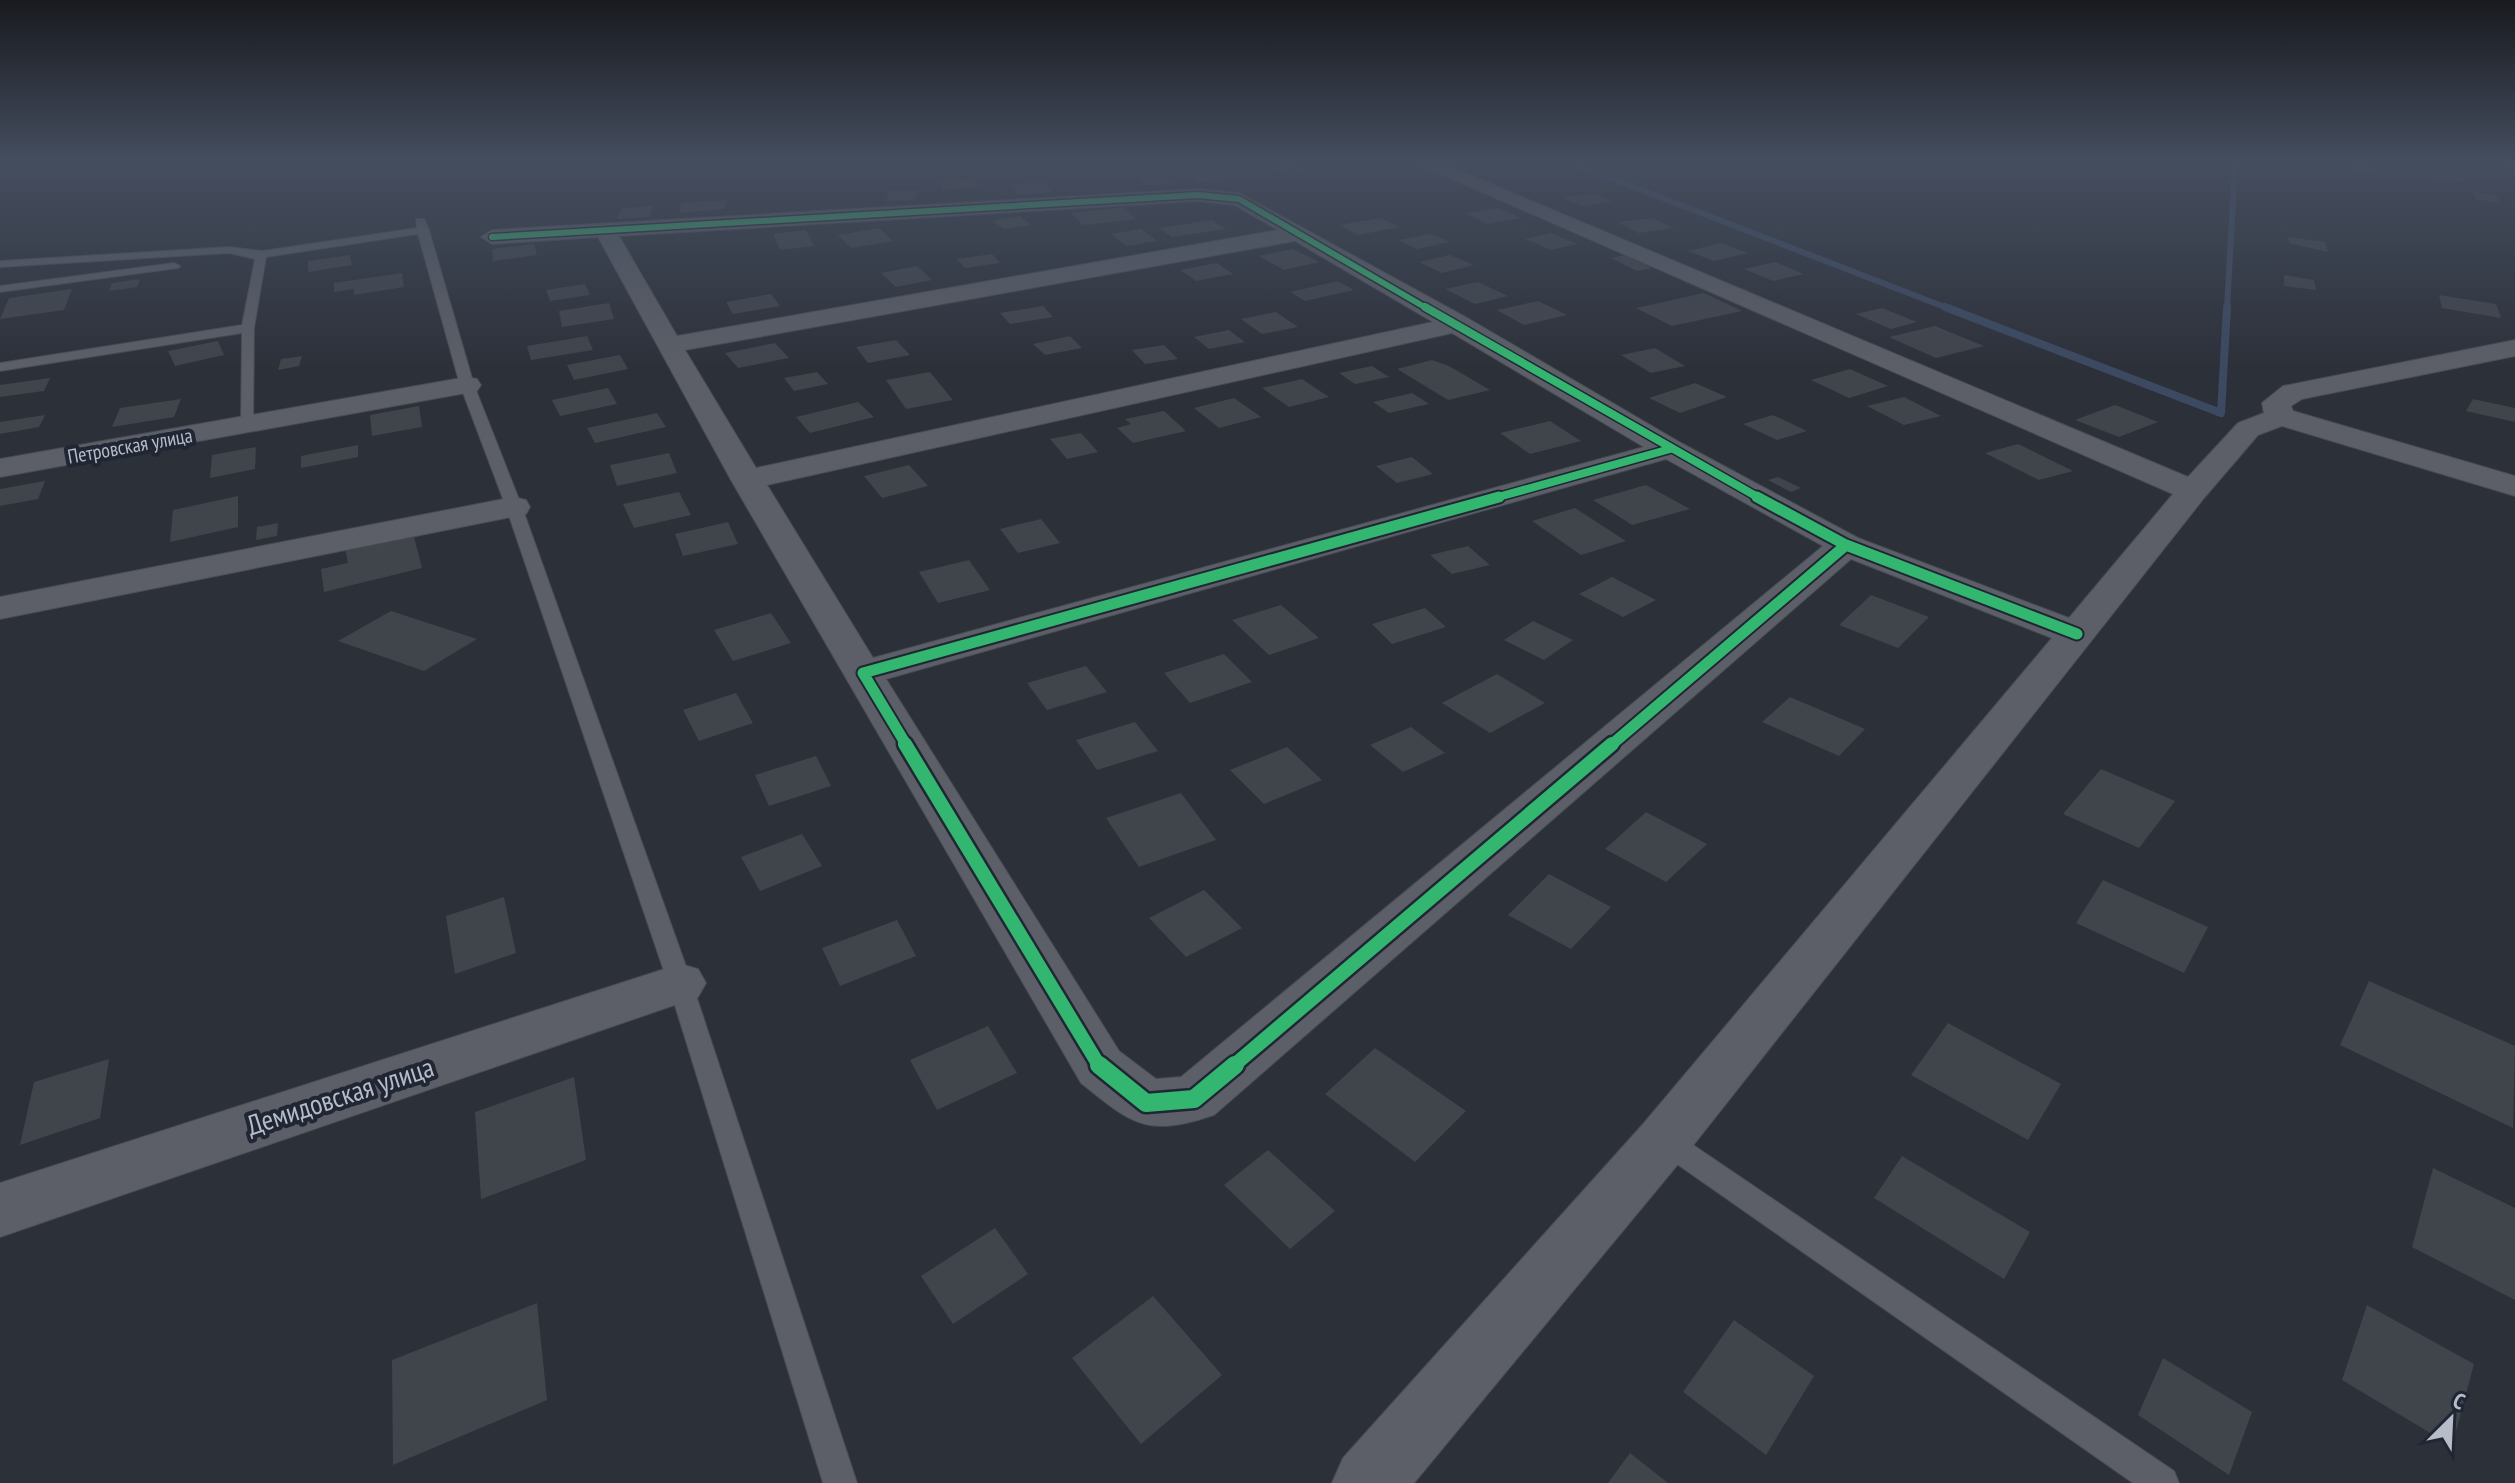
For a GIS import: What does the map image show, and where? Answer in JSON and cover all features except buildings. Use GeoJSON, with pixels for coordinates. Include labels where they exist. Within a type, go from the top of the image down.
{"type":"FeatureCollection","features":[{"type":"Feature","properties":{"kind":"street"},"geometry":{"type":"LineString","coordinates":[[492,237],[619,231]]}},
{"type":"Feature","properties":{"kind":"street"},"geometry":{"type":"LineString","coordinates":[[1298,231],[1670,449],[1846,545],[2077,634]]}},
{"type":"Feature","properties":{"kind":"street"},"geometry":{"type":"LineString","coordinates":[[1585,231],[2193,491]]}},
{"type":"Feature","properties":{"kind":"street"},"geometry":{"type":"LineString","coordinates":[[606,232],[747,480],[1100,1067],[1146,1103],[1194,1099],[1846,545]]}},
{"type":"Feature","properties":{"kind":"street"},"geometry":{"type":"LineString","coordinates":[[668,345],[1301,233]]}},
{"type":"Feature","properties":{"kind":"street"},"geometry":{"type":"LineString","coordinates":[[747,480],[1460,324]]}},
{"type":"Feature","properties":{"kind":"street"},"geometry":{"type":"LineString","coordinates":[[2280,417],[2276,403],[2293,392],[2515,348]]}},
{"type":"Feature","properties":{"kind":"street","name":"Петровская улица"},"geometry":{"type":"LineString","coordinates":[[0,468],[467,385]]}},
{"type":"Feature","properties":{"kind":"street"},"geometry":{"type":"LineString","coordinates":[[1368,1483],[1664,1140],[2193,491],[2248,429],[2280,417],[2333,430],[2515,486]]}},
{"type":"Feature","properties":{"kind":"street"},"geometry":{"type":"LineString","coordinates":[[863,673],[1670,449]]}},
{"type":"Feature","properties":{"kind":"street"},"geometry":{"type":"LineString","coordinates":[[0,608],[439,519],[514,507]]}},
{"type":"Feature","properties":{"kind":"street","name":"Демидовская улица"},"geometry":{"type":"LineString","coordinates":[[0,1210],[680,983]]}},
{"type":"Feature","properties":{"kind":"lane"},"geometry":{"type":"LineString","coordinates":[[0,289],[261,254],[392,231]]}},
{"type":"Feature","properties":{"kind":"lane"},"geometry":{"type":"LineString","coordinates":[[423,231],[467,385],[514,507],[680,983],[840,1483]]}},
{"type":"Feature","properties":{"kind":"lane"},"geometry":{"type":"LineString","coordinates":[[0,264],[229,250],[261,254]]}},
{"type":"Feature","properties":{"kind":"lane"},"geometry":{"type":"LineString","coordinates":[[254,424],[248,328],[261,254]]}},
{"type":"Feature","properties":{"kind":"lane"},"geometry":{"type":"LineString","coordinates":[[0,367],[248,328]]}},
{"type":"Feature","properties":{"kind":"lane"},"geometry":{"type":"LineString","coordinates":[[1664,1140],[2162,1483]]}},
{"type":"Feature","properties":{"kind":"waterway"},"geometry":{"type":"LineString","coordinates":[[1748,231],[1950,309]]}},
{"type":"Feature","properties":{"kind":"waterway"},"geometry":{"type":"LineString","coordinates":[[2227,309],[2231,231]]}},
{"type":"Feature","properties":{"kind":"waterway"},"geometry":{"type":"LineString","coordinates":[[1945,307],[2221,413],[2227,307]]}},
{"type":"Feature","properties":{"kind":"cycle path"},"geometry":{"type":"LineString","coordinates":[[492,237],[589,231]]}},
{"type":"Feature","properties":{"kind":"cycle path"},"geometry":{"type":"LineString","coordinates":[[1295,231],[1670,449],[1846,545],[2077,634]]}},
{"type":"Feature","properties":{"kind":"cycle path"},"geometry":{"type":"LineString","coordinates":[[1670,449],[863,673],[1100,1067],[1146,1103],[1194,1099],[1846,545]]}}]}
